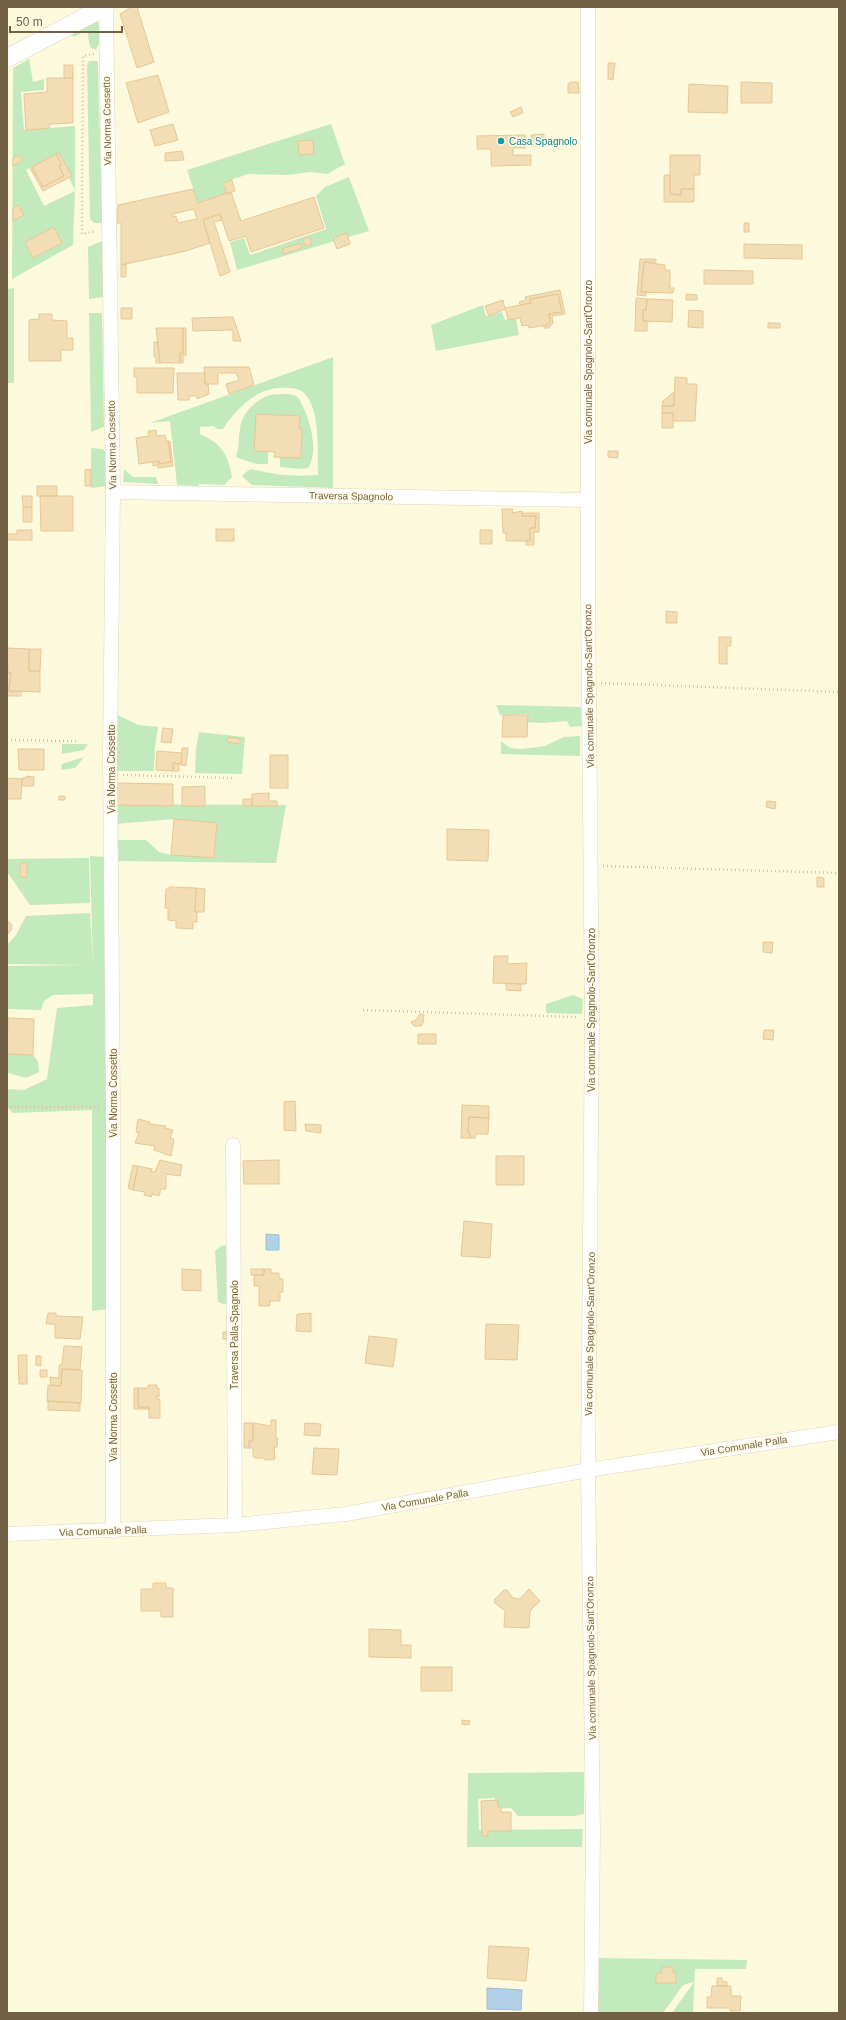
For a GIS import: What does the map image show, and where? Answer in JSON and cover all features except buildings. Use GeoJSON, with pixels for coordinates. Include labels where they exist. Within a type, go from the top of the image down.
{"type":"FeatureCollection","features":[{"type":"Feature","properties":{"kind":"street","name":"Via Norma Cossetto"},"geometry":{"type":"LineString","coordinates":[[105,7],[113,492],[111,775],[113,1531]]}},
{"type":"Feature","properties":{"kind":"street"},"geometry":{"type":"LineString","coordinates":[[7,58],[105,7]]}},
{"type":"Feature","properties":{"kind":"street","name":"Via comunale Spagnolo-Sant'Oronzo"},"geometry":{"type":"LineString","coordinates":[[588,7],[588,500],[592,1017],[588,1470],[593,1833],[591,2013]]}},
{"type":"Feature","properties":{"kind":"street","name":"Traversa Spagnolo"},"geometry":{"type":"LineString","coordinates":[[113,492],[588,500]]}},
{"type":"Feature","properties":{"kind":"street","name":"Traversa Palla-Spagnolo"},"geometry":{"type":"LineString","coordinates":[[233,1145],[235,1525]]}},
{"type":"Feature","properties":{"kind":"street","name":"Via Comunale Palla"},"geometry":{"type":"LineString","coordinates":[[7,1534],[235,1525],[346,1514],[588,1470],[839,1432]]}},
{"type":"Feature","properties":{"kind":"path"},"geometry":{"type":"LineString","coordinates":[[106,52],[83,56],[82,234],[109,228]]}},
{"type":"Feature","properties":{"kind":"path"},"geometry":{"type":"LineString","coordinates":[[589,683],[839,692]]}},
{"type":"Feature","properties":{"kind":"path"},"geometry":{"type":"LineString","coordinates":[[7,740],[77,741]]}},
{"type":"Feature","properties":{"kind":"path"},"geometry":{"type":"LineString","coordinates":[[111,775],[233,778]]}},
{"type":"Feature","properties":{"kind":"path"},"geometry":{"type":"LineString","coordinates":[[591,865],[839,873]]}},
{"type":"Feature","properties":{"kind":"path"},"geometry":{"type":"LineString","coordinates":[[364,1010],[592,1017]]}},
{"type":"Feature","properties":{"kind":"path"},"geometry":{"type":"LineString","coordinates":[[7,1104],[11,1107],[79,1106],[113,1108]]}},
{"type":"Feature","properties":{"kind":"green space"},"geometry":{"type":"Polygon","coordinates":[[[93,21],[99,23],[101,39],[96,50],[90,47],[87,30],[73,37],[72,33],[93,21]]]}},
{"type":"Feature","properties":{"kind":"green space"},"geometry":{"type":"Polygon","coordinates":[[[29,59],[33,82],[44,79],[44,90],[21,92],[24,130],[75,126],[75,190],[57,154],[26,170],[44,206],[75,191],[73,245],[12,279],[13,68],[29,59]]]}},
{"type":"Feature","properties":{"kind":"green space"},"geometry":{"type":"Polygon","coordinates":[[[89,61],[98,61],[102,223],[94,223],[90,219],[87,66],[89,61]]]}},
{"type":"Feature","properties":{"kind":"green space"},"geometry":{"type":"Polygon","coordinates":[[[331,124],[345,164],[327,174],[311,172],[287,175],[248,174],[223,183],[227,194],[198,203],[187,170],[331,124]]]}},
{"type":"Feature","properties":{"kind":"green space"},"geometry":{"type":"Polygon","coordinates":[[[349,177],[369,231],[237,270],[230,242],[244,238],[250,255],[326,229],[316,196],[325,187],[349,177]]]}},
{"type":"Feature","properties":{"kind":"green space"},"geometry":{"type":"Polygon","coordinates":[[[102,241],[103,297],[89,299],[88,247],[102,241]]]}},
{"type":"Feature","properties":{"kind":"green space"},"geometry":{"type":"Polygon","coordinates":[[[14,288],[14,383],[7,383],[7,289],[14,288]]]}},
{"type":"Feature","properties":{"kind":"green space"},"geometry":{"type":"Polygon","coordinates":[[[483,305],[486,316],[502,312],[505,320],[516,318],[519,335],[436,351],[431,325],[483,305]]]}},
{"type":"Feature","properties":{"kind":"green space"},"geometry":{"type":"Polygon","coordinates":[[[89,313],[102,313],[104,427],[91,432],[89,313]]]}},
{"type":"Feature","properties":{"kind":"green space"},"geometry":{"type":"Polygon","coordinates":[[[333,357],[333,488],[252,485],[242,476],[251,469],[284,475],[318,475],[318,444],[314,411],[303,392],[297,389],[288,388],[268,390],[250,399],[235,413],[223,429],[217,429],[214,426],[200,427],[200,434],[219,446],[226,456],[232,477],[224,485],[177,485],[170,421],[150,423],[333,357]]]}},
{"type":"Feature","properties":{"kind":"green space"},"geometry":{"type":"Polygon","coordinates":[[[289,394],[296,396],[299,399],[303,406],[312,433],[313,452],[308,468],[299,469],[280,467],[280,457],[301,458],[302,429],[299,429],[268,452],[268,464],[257,464],[238,458],[236,456],[239,433],[241,423],[246,413],[250,408],[265,397],[270,395],[289,394]]]}},
{"type":"Feature","properties":{"kind":"green space"},"geometry":{"type":"Polygon","coordinates":[[[91,448],[103,449],[105,452],[106,486],[91,488],[91,448]]]}},
{"type":"Feature","properties":{"kind":"green space"},"geometry":{"type":"Polygon","coordinates":[[[124,469],[133,477],[156,477],[158,484],[123,482],[124,469]]]}},
{"type":"Feature","properties":{"kind":"green space"},"geometry":{"type":"Polygon","coordinates":[[[496,705],[581,707],[582,726],[570,727],[567,721],[543,723],[527,722],[527,714],[500,715],[496,705]]]}},
{"type":"Feature","properties":{"kind":"green space"},"geometry":{"type":"Polygon","coordinates":[[[116,714],[138,725],[158,727],[154,771],[115,771],[116,714]]]}},
{"type":"Feature","properties":{"kind":"green space"},"geometry":{"type":"Polygon","coordinates":[[[199,732],[245,737],[242,774],[195,773],[196,749],[199,732]]]}},
{"type":"Feature","properties":{"kind":"green space"},"geometry":{"type":"Polygon","coordinates":[[[580,736],[580,756],[501,754],[501,741],[510,748],[522,749],[545,746],[564,737],[580,736]]]}},
{"type":"Feature","properties":{"kind":"green space"},"geometry":{"type":"Polygon","coordinates":[[[62,744],[88,744],[84,750],[62,754],[62,744]]]}},
{"type":"Feature","properties":{"kind":"green space"},"geometry":{"type":"Polygon","coordinates":[[[84,757],[75,768],[61,770],[62,764],[84,757]]]}},
{"type":"Feature","properties":{"kind":"green space"},"geometry":{"type":"Polygon","coordinates":[[[115,804],[286,805],[276,863],[118,861],[117,840],[146,840],[159,852],[171,855],[214,858],[217,823],[174,819],[115,824],[115,804]]]}},
{"type":"Feature","properties":{"kind":"green space"},"geometry":{"type":"Polygon","coordinates":[[[90,856],[107,857],[109,1309],[92,1311],[92,1110],[13,1113],[7,1107],[7,1089],[24,1090],[47,1079],[57,1008],[93,1005],[93,994],[53,995],[44,1001],[41,1010],[8,1009],[7,1039],[7,966],[85,965],[7,964],[7,945],[16,935],[26,916],[90,913],[93,966],[90,856]]]}},
{"type":"Feature","properties":{"kind":"green space"},"geometry":{"type":"Polygon","coordinates":[[[89,858],[90,903],[30,905],[7,872],[7,859],[89,858]]]}},
{"type":"Feature","properties":{"kind":"green space"},"geometry":{"type":"Polygon","coordinates":[[[573,995],[583,999],[582,1014],[546,1013],[546,1004],[573,995]]]}},
{"type":"Feature","properties":{"kind":"green space"},"geometry":{"type":"Polygon","coordinates":[[[7,1054],[33,1055],[38,1061],[39,1072],[26,1078],[8,1073],[7,1054]]]}},
{"type":"Feature","properties":{"kind":"green space"},"geometry":{"type":"Polygon","coordinates":[[[227,1245],[229,1303],[223,1304],[218,1302],[215,1251],[221,1246],[227,1245]]]}},
{"type":"Feature","properties":{"kind":"green space"},"geometry":{"type":"Polygon","coordinates":[[[584,1772],[584,1814],[574,1816],[518,1816],[511,1808],[496,1809],[495,1798],[478,1799],[479,1830],[583,1829],[582,1847],[467,1847],[468,1773],[584,1772]]]}},
{"type":"Feature","properties":{"kind":"green space"},"geometry":{"type":"Polygon","coordinates":[[[597,1958],[747,1960],[746,1969],[695,1969],[693,2013],[672,2013],[694,1982],[683,1985],[663,2013],[597,2013],[597,1958]]]}},
{"type":"Feature","properties":{"kind":"water"},"geometry":{"type":"Polygon","coordinates":[[[266,1234],[279,1235],[279,1250],[266,1250],[266,1234]]]}},
{"type":"Feature","properties":{"kind":"water"},"geometry":{"type":"Polygon","coordinates":[[[487,1988],[522,1990],[521,2010],[487,2009],[487,1988]]]}},
{"type":"Feature","properties":{"kind":"place","name":"Casa Spagnolo"},"geometry":{"type":"Point","coordinates":[501,141]}}]}
